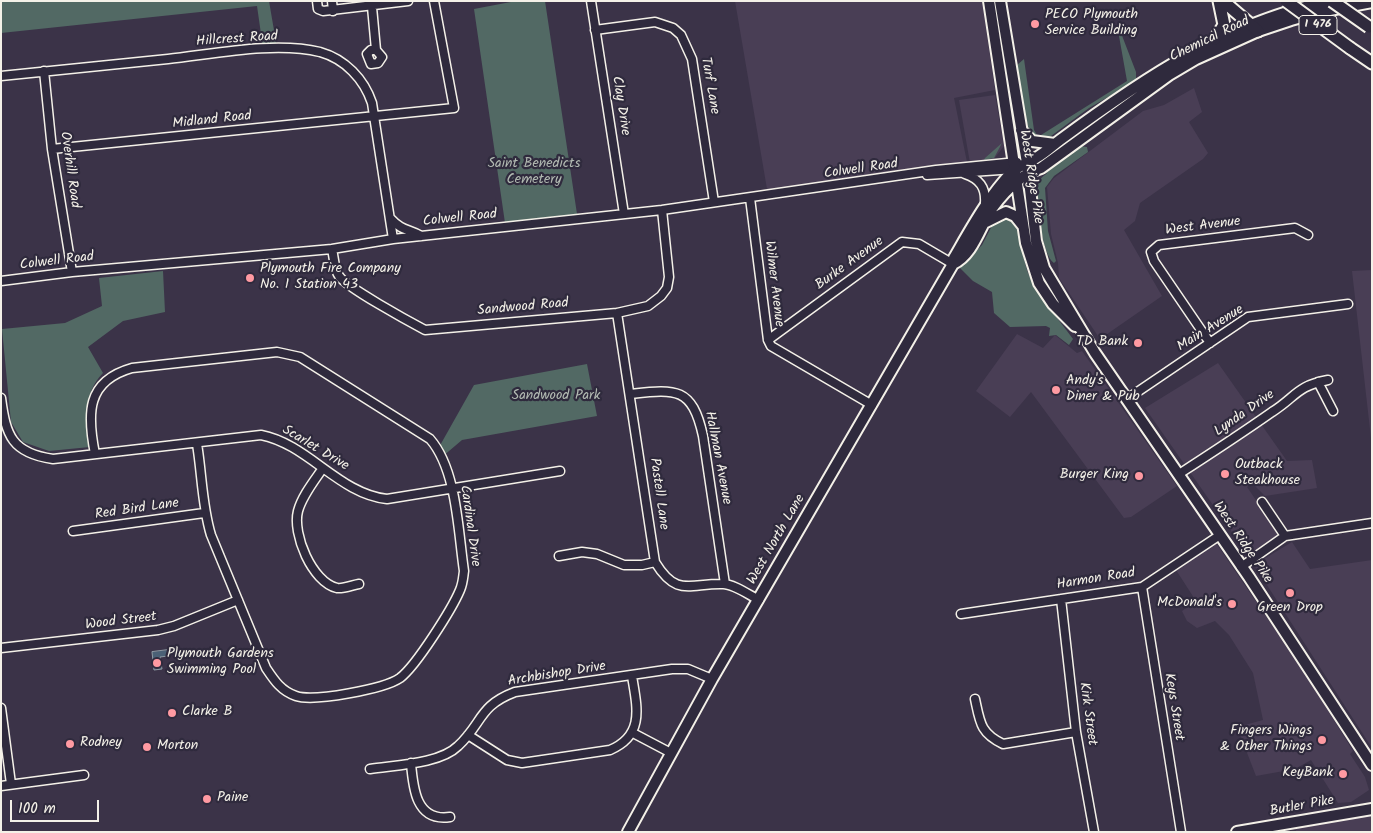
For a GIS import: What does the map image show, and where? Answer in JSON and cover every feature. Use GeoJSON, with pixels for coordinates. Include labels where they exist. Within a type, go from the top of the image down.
{"type":"FeatureCollection","features":[{"type":"Feature","properties":{"kind":"highway"},"geometry":{"type":"LineString","coordinates":[[1215,39],[1221,34],[1224,25],[1219,1]]}},
{"type":"Feature","properties":{"kind":"highway"},"geometry":{"type":"LineString","coordinates":[[1223,1],[1255,28]]}},
{"type":"Feature","properties":{"kind":"highway","name":"I 476"},"geometry":{"type":"LineString","coordinates":[[1286,1],[1372,63]]}},
{"type":"Feature","properties":{"kind":"highway","name":"I 476"},"geometry":{"type":"LineString","coordinates":[[1331,1],[1370,28]]}},
{"type":"Feature","properties":{"kind":"main road","name":"West Ridge Pike"},"geometry":{"type":"LineString","coordinates":[[989,1],[1024,227],[1032,265],[1039,282],[1054,304],[1086,338]]}},
{"type":"Feature","properties":{"kind":"main road","name":"West Ridge Pike"},"geometry":{"type":"LineString","coordinates":[[1000,1],[1040,259],[1050,281],[1086,338],[1242,567],[1372,764]]}},
{"type":"Feature","properties":{"kind":"main road","name":"Chemical Road"},"geometry":{"type":"LineString","coordinates":[[1027,167],[1041,168],[1169,75],[1196,59],[1255,28],[1331,1]]}},
{"type":"Feature","properties":{"kind":"main road","name":"Chemical Road"},"geometry":{"type":"LineString","coordinates":[[1027,167],[1055,144],[1136,87],[1215,39],[1319,12],[1372,2]]}},
{"type":"Feature","properties":{"kind":"main road"},"geometry":{"type":"LineString","coordinates":[[1020,130],[1032,141],[1055,144]]}},
{"type":"Feature","properties":{"kind":"main road"},"geometry":{"type":"LineString","coordinates":[[1015,166],[1027,167]]}},
{"type":"Feature","properties":{"kind":"main road","name":"West North Lane"},"geometry":{"type":"LineString","coordinates":[[628,832],[712,679],[953,264],[954,258],[985,203],[1015,166]]}},
{"type":"Feature","properties":{"kind":"main road","name":"West North Lane"},"geometry":{"type":"LineString","coordinates":[[953,264],[964,255],[993,208],[1027,167]]}},
{"type":"Feature","properties":{"kind":"main road"},"geometry":{"type":"LineString","coordinates":[[986,222],[1006,212],[1014,216],[1024,227]]}},
{"type":"Feature","properties":{"kind":"main road","name":"Butler Pike"},"geometry":{"type":"LineString","coordinates":[[1237,832],[1370,807]]}},
{"type":"Feature","properties":{"kind":"street"},"geometry":{"type":"LineString","coordinates":[[317,1],[318,9],[333,11],[408,1]]}},
{"type":"Feature","properties":{"kind":"street"},"geometry":{"type":"LineString","coordinates":[[332,1],[333,11]]}},
{"type":"Feature","properties":{"kind":"street","name":"Midland Road"},"geometry":{"type":"LineString","coordinates":[[52,149],[454,108],[434,1]]}},
{"type":"Feature","properties":{"kind":"street","name":"Clay Drive"},"geometry":{"type":"LineString","coordinates":[[591,1],[624,214]]}},
{"type":"Feature","properties":{"kind":"street"},"geometry":{"type":"LineString","coordinates":[[372,7],[376,50]]}},
{"type":"Feature","properties":{"kind":"street","name":"Turf Lane"},"geometry":{"type":"LineString","coordinates":[[595,30],[656,22],[673,28],[681,35],[692,59],[714,202]]}},
{"type":"Feature","properties":{"kind":"street","name":"Hillcrest Road"},"geometry":{"type":"LineString","coordinates":[[1,76],[263,48],[319,52],[346,65],[368,89],[393,240]]}},
{"type":"Feature","properties":{"kind":"street","name":"Overhill Road"},"geometry":{"type":"LineString","coordinates":[[44,71],[52,149],[72,272]]}},
{"type":"Feature","properties":{"kind":"street","name":"Colwell Road"},"geometry":{"type":"LineString","coordinates":[[920,174],[937,176],[1015,166]]}},
{"type":"Feature","properties":{"kind":"street","name":"Colwell Road"},"geometry":{"type":"LineString","coordinates":[[1,281],[72,272],[332,249],[421,236],[662,210],[920,174],[1015,166]]}},
{"type":"Feature","properties":{"kind":"street"},"geometry":{"type":"LineString","coordinates":[[963,173],[975,178],[982,185],[986,194],[985,203]]}},
{"type":"Feature","properties":{"kind":"street","name":"Wilmer Avenue"},"geometry":{"type":"LineString","coordinates":[[750,198],[768,340],[775,351],[872,405]]}},
{"type":"Feature","properties":{"kind":"street","name":"Sandwood Road"},"geometry":{"type":"LineString","coordinates":[[332,249],[339,276],[352,287],[425,330],[617,313],[648,306],[667,288],[670,277],[662,210]]}},
{"type":"Feature","properties":{"kind":"street"},"geometry":{"type":"LineString","coordinates":[[390,218],[400,228],[414,231],[421,236]]}},
{"type":"Feature","properties":{"kind":"street","name":"West Avenue"},"geometry":{"type":"LineString","coordinates":[[1210,343],[1154,261],[1151,252],[1153,249],[1159,245],[1295,228],[1308,235]]}},
{"type":"Feature","properties":{"kind":"street","name":"Burke Avenue"},"geometry":{"type":"LineString","coordinates":[[768,340],[902,242],[919,244],[953,264]]}},
{"type":"Feature","properties":{"kind":"street","name":"Main Avenue"},"geometry":{"type":"LineString","coordinates":[[1127,399],[1248,318],[1348,304]]}},
{"type":"Feature","properties":{"kind":"street","name":"Pastell Lane"},"geometry":{"type":"LineString","coordinates":[[617,313],[655,562]]}},
{"type":"Feature","properties":{"kind":"street","name":"Cardinal Drive"},"geometry":{"type":"LineString","coordinates":[[95,454],[90,429],[93,401],[99,388],[118,372],[132,368],[277,352],[300,357],[430,440],[438,449],[452,487],[464,571],[463,582],[451,606],[422,650],[401,677],[390,683],[310,698],[296,696],[285,690],[275,681],[266,668],[210,535],[204,513],[203,482],[197,444]]}},
{"type":"Feature","properties":{"kind":"street","name":"Lynda Drive"},"geometry":{"type":"LineString","coordinates":[[1179,474],[1275,411],[1292,394],[1304,386],[1328,380]]}},
{"type":"Feature","properties":{"kind":"street"},"geometry":{"type":"LineString","coordinates":[[1318,382],[1333,411]]}},
{"type":"Feature","properties":{"kind":"street","name":"Hallman Avenue"},"geometry":{"type":"LineString","coordinates":[[630,394],[660,390],[673,392],[693,405],[698,416],[702,436],[725,584]]}},
{"type":"Feature","properties":{"kind":"street","name":"Scarlet Drive"},"geometry":{"type":"LineString","coordinates":[[1,398],[6,427],[15,443],[23,451],[53,459],[197,444],[261,435],[284,443],[374,498],[394,498],[452,487],[560,471]]}},
{"type":"Feature","properties":{"kind":"street"},"geometry":{"type":"LineString","coordinates":[[323,468],[298,512],[298,534],[312,567],[328,584],[339,588],[359,584]]}},
{"type":"Feature","properties":{"kind":"street"},"geometry":{"type":"LineString","coordinates":[[1262,502],[1285,536]]}},
{"type":"Feature","properties":{"kind":"street","name":"Red Bird Lane"},"geometry":{"type":"LineString","coordinates":[[73,531],[204,513]]}},
{"type":"Feature","properties":{"kind":"street"},"geometry":{"type":"LineString","coordinates":[[1242,567],[1285,536],[1372,524]]}},
{"type":"Feature","properties":{"kind":"street","name":"Harmon Road"},"geometry":{"type":"LineString","coordinates":[[961,614],[1142,587],[1220,535]]}},
{"type":"Feature","properties":{"kind":"street"},"geometry":{"type":"LineString","coordinates":[[559,556],[582,552],[598,554],[624,565],[642,565],[655,562],[670,581],[680,586],[697,588],[725,584],[759,600]]}},
{"type":"Feature","properties":{"kind":"street","name":"Keys Street"},"geometry":{"type":"LineString","coordinates":[[1142,587],[1181,832]]}},
{"type":"Feature","properties":{"kind":"street","name":"Kirk Street"},"geometry":{"type":"LineString","coordinates":[[1060,598],[1076,732],[1094,832]]}},
{"type":"Feature","properties":{"kind":"street","name":"Wood Street"},"geometry":{"type":"LineString","coordinates":[[1,648],[158,630],[174,626],[238,600]]}},
{"type":"Feature","properties":{"kind":"street","name":"Archbishop Drive"},"geometry":{"type":"LineString","coordinates":[[370,769],[411,763],[450,753],[468,735],[491,703],[515,692],[672,669],[688,668],[712,679]]}},
{"type":"Feature","properties":{"kind":"street"},"geometry":{"type":"LineString","coordinates":[[468,735],[507,760],[522,763],[610,750],[622,743],[633,733],[637,712],[632,676]]}},
{"type":"Feature","properties":{"kind":"street"},"geometry":{"type":"LineString","coordinates":[[975,699],[983,730],[993,739],[1003,744],[1076,732]]}},
{"type":"Feature","properties":{"kind":"street"},"geometry":{"type":"LineString","coordinates":[[1,708],[3,739],[11,784]]}},
{"type":"Feature","properties":{"kind":"street"},"geometry":{"type":"LineString","coordinates":[[633,733],[671,753]]}},
{"type":"Feature","properties":{"kind":"street"},"geometry":{"type":"LineString","coordinates":[[411,763],[414,794],[420,804],[430,816],[450,817]]}},
{"type":"Feature","properties":{"kind":"street"},"geometry":{"type":"LineString","coordinates":[[1,786],[84,775]]}},
{"type":"Feature","properties":{"kind":"shaded area"},"geometry":{"type":"Polygon","coordinates":[[[735,1],[982,1],[995,90],[954,98],[968,167],[768,195],[735,1]]]}},
{"type":"Feature","properties":{"kind":"shaded area"},"geometry":{"type":"Polygon","coordinates":[[[1194,88],[1202,112],[1189,122],[1208,153],[1203,159],[1140,203],[1135,221],[1124,230],[1162,296],[1100,339],[1059,278],[1058,263],[1051,234],[1047,187],[1054,178],[1143,111],[1164,105],[1194,88]]]}},
{"type":"Feature","properties":{"kind":"shaded area"},"geometry":{"type":"Polygon","coordinates":[[[995,95],[1004,146],[994,159],[970,163],[959,100],[995,95]]]}},
{"type":"Feature","properties":{"kind":"shaded area"},"geometry":{"type":"Polygon","coordinates":[[[1372,270],[1372,447],[1352,271],[1372,270]]]}},
{"type":"Feature","properties":{"kind":"shaded area"},"geometry":{"type":"Polygon","coordinates":[[[1017,334],[1043,348],[1055,335],[1077,353],[1082,351],[1177,486],[1131,517],[1124,518],[1031,392],[1010,417],[976,391],[1017,334]]]}},
{"type":"Feature","properties":{"kind":"shaded area"},"geometry":{"type":"Polygon","coordinates":[[[1218,363],[1287,461],[1312,460],[1317,488],[1265,496],[1252,483],[1247,487],[1279,534],[1248,555],[1145,408],[1218,363]]]}},
{"type":"Feature","properties":{"kind":"shaded area"},"geometry":{"type":"Polygon","coordinates":[[[1292,542],[1310,569],[1372,560],[1372,748],[1254,565],[1292,542]]]}},
{"type":"Feature","properties":{"kind":"shaded area"},"geometry":{"type":"Polygon","coordinates":[[[1216,543],[1304,672],[1353,751],[1350,754],[1365,777],[1369,790],[1351,802],[1338,803],[1311,760],[1295,769],[1256,776],[1237,727],[1263,720],[1253,673],[1229,635],[1215,621],[1197,628],[1187,621],[1182,611],[1196,601],[1176,570],[1216,543]]]}},
{"type":"Feature","properties":{"kind":"shaded area"},"geometry":{"type":"Polygon","coordinates":[[[1372,809],[1372,832],[1297,832],[1291,823],[1372,809]]]}},
{"type":"Feature","properties":{"kind":"green space"},"geometry":{"type":"Polygon","coordinates":[[[1,1],[269,1],[277,48],[263,48],[257,6],[1,33],[1,1]]]}},
{"type":"Feature","properties":{"kind":"green space","name":"Saint Benedicts Cemetery"},"geometry":{"type":"Polygon","coordinates":[[[516,1],[545,1],[577,214],[505,223],[474,9],[516,1]]]}},
{"type":"Feature","properties":{"kind":"green space"},"geometry":{"type":"Polygon","coordinates":[[[1115,29],[1121,33],[1136,72],[1136,81],[1089,108],[1051,136],[1040,140],[1034,136],[1029,129],[1024,110],[1017,65],[1024,59],[1034,130],[1037,135],[1041,135],[1127,81],[1119,36],[1115,35],[1115,29]]]}},
{"type":"Feature","properties":{"kind":"green space"},"geometry":{"type":"Polygon","coordinates":[[[1002,143],[994,158],[984,160],[985,158],[1002,143]]]}},
{"type":"Feature","properties":{"kind":"green space"},"geometry":{"type":"Polygon","coordinates":[[[1080,146],[1087,147],[1088,152],[1054,176],[1045,188],[1048,231],[1056,261],[1054,263],[1046,250],[1040,226],[1037,192],[1039,183],[1041,178],[1047,173],[1045,171],[1080,146]]]}},
{"type":"Feature","properties":{"kind":"green space"},"geometry":{"type":"Polygon","coordinates":[[[1000,217],[1010,217],[1014,224],[1020,238],[1029,275],[1044,300],[1073,339],[1069,345],[1056,335],[1049,336],[1050,328],[1046,326],[1010,327],[994,313],[992,292],[973,281],[960,268],[982,245],[994,222],[1000,217]]]}},
{"type":"Feature","properties":{"kind":"green space"},"geometry":{"type":"Polygon","coordinates":[[[163,271],[165,312],[123,321],[88,347],[103,373],[96,381],[89,399],[87,418],[90,447],[49,451],[23,442],[11,422],[2,329],[65,323],[102,306],[99,278],[163,271]]]}},
{"type":"Feature","properties":{"kind":"green space","name":"Sandwood Park"},"geometry":{"type":"Polygon","coordinates":[[[587,364],[597,416],[462,440],[442,457],[438,449],[474,385],[587,364]]]}},
{"type":"Feature","properties":{"kind":"water","name":"Plymouth Gardens Swimming Pool"},"geometry":{"type":"Polygon","coordinates":[[[168,650],[168,656],[160,657],[162,669],[154,670],[152,652],[168,650]]]}},
{"type":"Feature","properties":{"kind":"place","name":"PECO Plymouth Service Building"},"geometry":{"type":"Point","coordinates":[1035,24]}},
{"type":"Feature","properties":{"kind":"place","name":"Plymouth Fire Company No. 1 Station 43"},"geometry":{"type":"Point","coordinates":[250,278]}},
{"type":"Feature","properties":{"kind":"place","name":"TD Bank"},"geometry":{"type":"Point","coordinates":[1138,343]}},
{"type":"Feature","properties":{"kind":"place","name":"Andy's Diner & Pub"},"geometry":{"type":"Point","coordinates":[1056,390]}},
{"type":"Feature","properties":{"kind":"place","name":"Outback Steakhouse"},"geometry":{"type":"Point","coordinates":[1225,474]}},
{"type":"Feature","properties":{"kind":"place","name":"Burger King"},"geometry":{"type":"Point","coordinates":[1139,476]}},
{"type":"Feature","properties":{"kind":"place","name":"Green Drop"},"geometry":{"type":"Point","coordinates":[1290,593]}},
{"type":"Feature","properties":{"kind":"place","name":"McDonald's"},"geometry":{"type":"Point","coordinates":[1232,604]}},
{"type":"Feature","properties":{"kind":"place","name":"Plymouth Gardens Swimming Pool"},"geometry":{"type":"Point","coordinates":[157,663]}},
{"type":"Feature","properties":{"kind":"place","name":"Clarke B"},"geometry":{"type":"Point","coordinates":[172,713]}},
{"type":"Feature","properties":{"kind":"place","name":"Fingers Wings & Other Things"},"geometry":{"type":"Point","coordinates":[1322,740]}},
{"type":"Feature","properties":{"kind":"place","name":"Rodney"},"geometry":{"type":"Point","coordinates":[70,744]}},
{"type":"Feature","properties":{"kind":"place","name":"Morton"},"geometry":{"type":"Point","coordinates":[147,747]}},
{"type":"Feature","properties":{"kind":"place","name":"KeyBank"},"geometry":{"type":"Point","coordinates":[1343,774]}},
{"type":"Feature","properties":{"kind":"place","name":"Paine"},"geometry":{"type":"Point","coordinates":[207,799]}}]}
